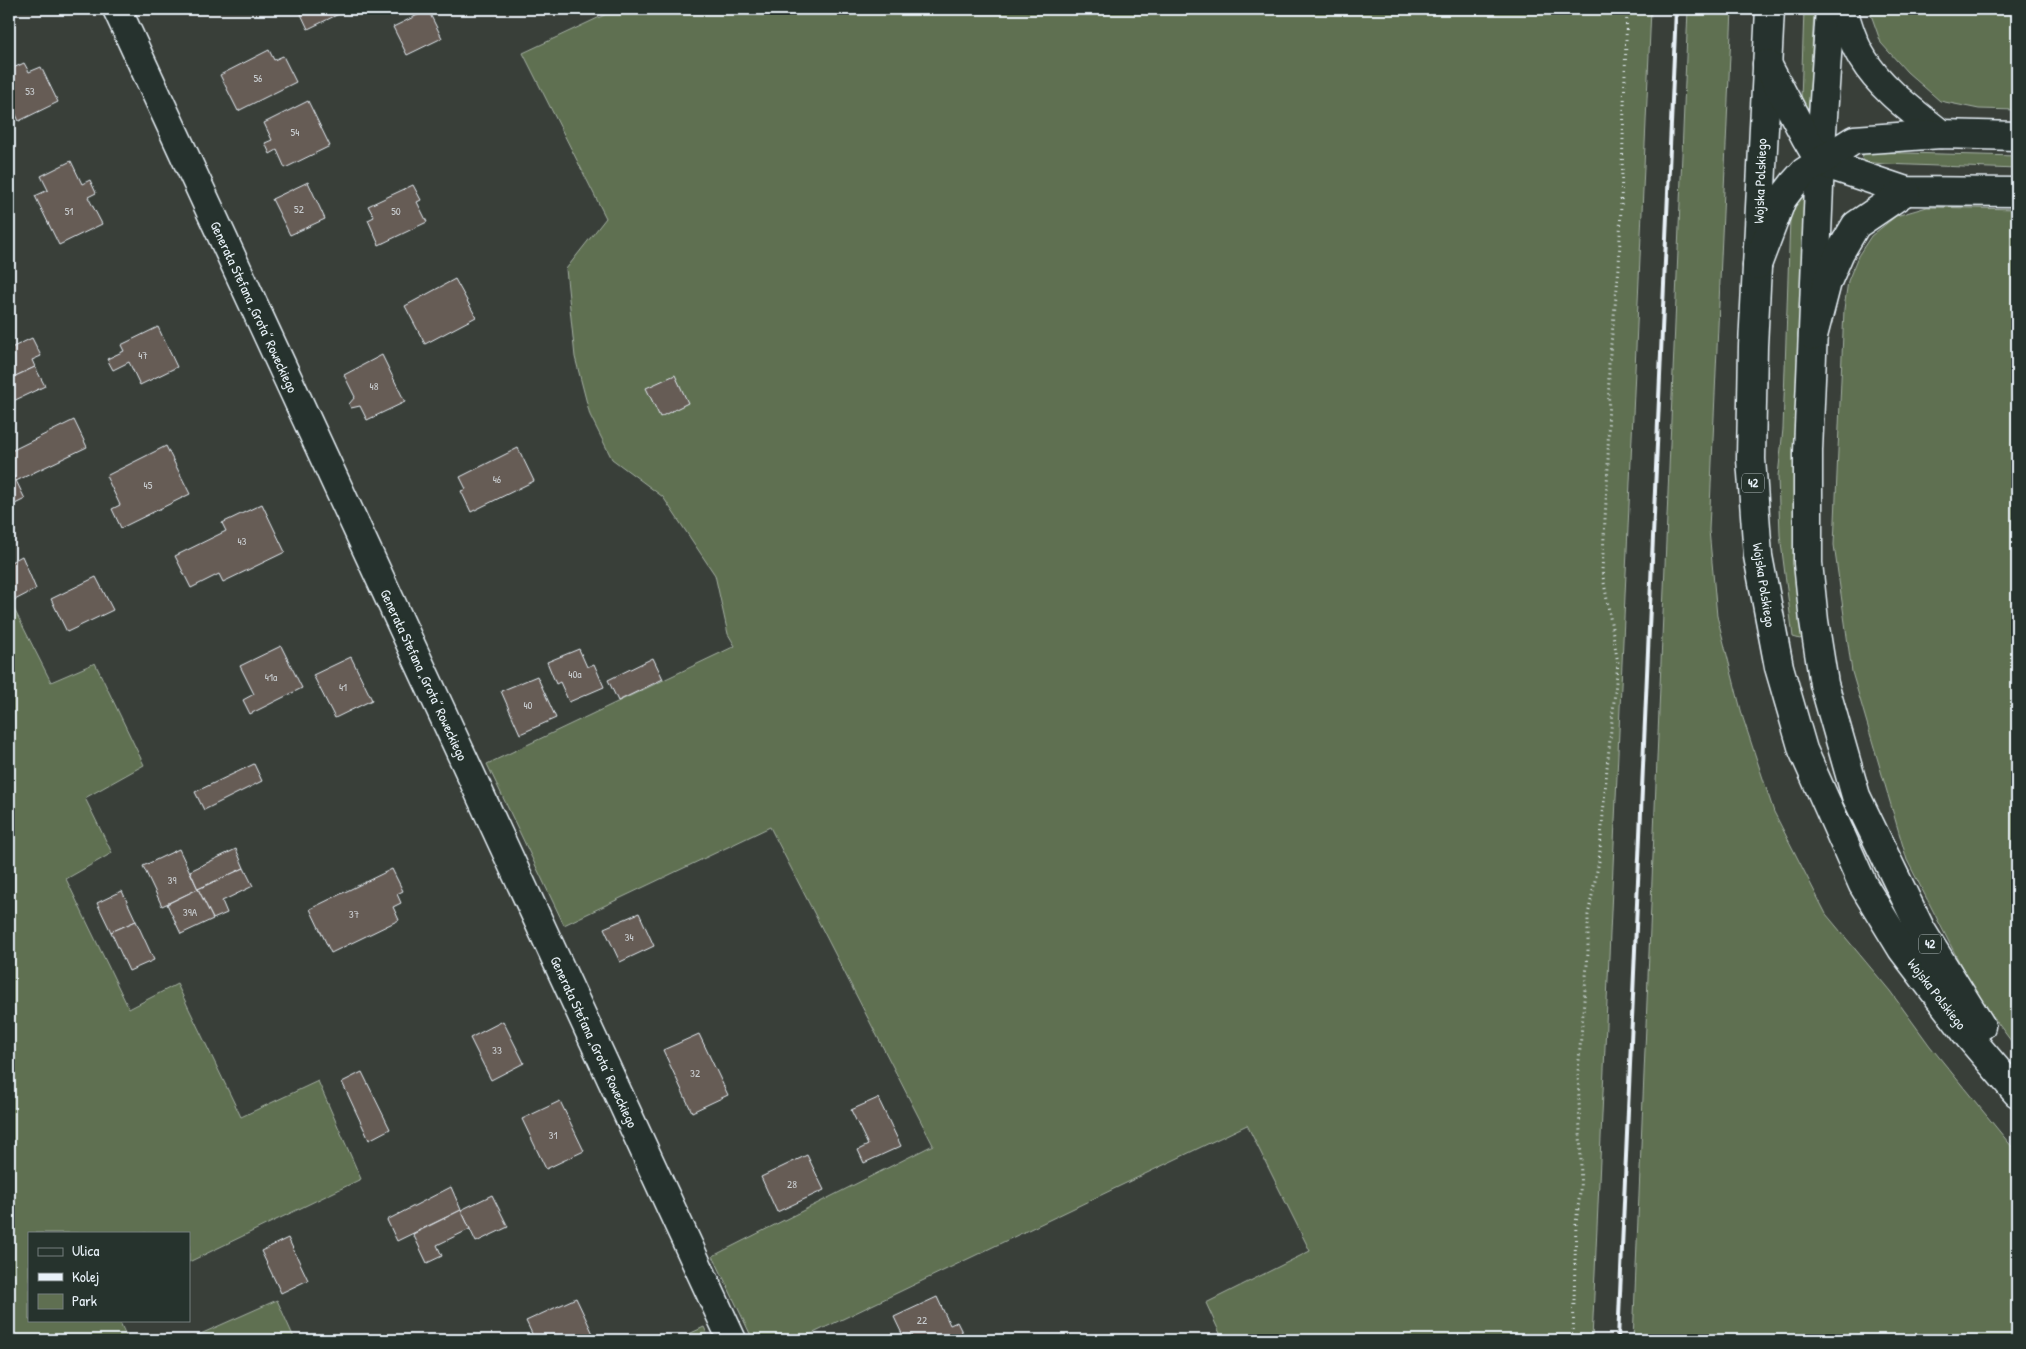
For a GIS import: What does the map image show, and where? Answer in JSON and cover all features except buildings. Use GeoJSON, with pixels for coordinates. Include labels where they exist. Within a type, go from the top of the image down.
{"type":"FeatureCollection","features":[{"type":"Feature","properties":{"kind":"main road","name":"Generała Stefana „Grota” Roweckiego"},"geometry":{"type":"LineString","coordinates":[[116,9],[732,1340]]}},
{"type":"Feature","properties":{"kind":"main road","name":"Wojska Polskiego"},"geometry":{"type":"LineString","coordinates":[[1770,9],[1753,346],[1751,459],[1757,546],[1778,666],[1788,705],[1803,750],[1863,885],[1902,950],[1970,1038],[2017,1093]]}},
{"type":"Feature","properties":{"kind":"main road","name":"Wojska Polskiego"},"geometry":{"type":"LineString","coordinates":[[1830,9],[1820,162],[1808,451],[1808,563],[1814,620],[1824,684],[1856,796],[1888,864],[1922,930],[2017,1084]]}},
{"type":"Feature","properties":{"kind":"main road"},"geometry":{"type":"LineString","coordinates":[[1844,9],[1849,31],[1863,60],[1888,89],[1941,134]]}},
{"type":"Feature","properties":{"kind":"main road"},"geometry":{"type":"LineString","coordinates":[[1767,64],[1820,162],[1906,191],[2017,192]]}},
{"type":"Feature","properties":{"kind":"main road"},"geometry":{"type":"LineString","coordinates":[[1757,265],[1782,199],[1804,172],[1854,140],[1941,134],[2017,136]]}},
{"type":"Feature","properties":{"kind":"main road"},"geometry":{"type":"LineString","coordinates":[[1813,336],[1827,282],[1840,252],[1856,225],[1906,191]]}},
{"type":"Feature","properties":{"kind":"path"},"geometry":{"type":"LineString","coordinates":[[1573,1340],[1576,1223],[1580,1193],[1581,1162],[1578,1072],[1587,972],[1588,915],[1600,861],[1606,768],[1618,663],[1602,571],[1608,467],[1609,363],[1619,268],[1627,9]]}},
{"type":"Feature","properties":{"kind":"green space"},"geometry":{"type":"Polygon","coordinates":[[[617,9],[1651,9],[1592,1340],[1223,1340],[1206,1303],[1310,1251],[1247,1125],[799,1340],[753,1340],[713,1256],[933,1145],[770,827],[564,925],[487,764],[735,646],[728,634],[715,575],[663,497],[612,459],[590,415],[575,357],[566,269],[606,218],[523,53],[617,9]]]}},
{"type":"Feature","properties":{"kind":"green space"},"geometry":{"type":"Polygon","coordinates":[[[1688,9],[1732,9],[1709,530],[1717,616],[1743,718],[1774,812],[1826,914],[1890,991],[1930,1046],[2017,1153],[2017,1340],[1633,1340],[1688,9]]]}},
{"type":"Feature","properties":{"kind":"green space"},"geometry":{"type":"Polygon","coordinates":[[[1804,9],[1814,9],[1809,110],[1801,100],[1804,9]]]}},
{"type":"Feature","properties":{"kind":"green space"},"geometry":{"type":"Polygon","coordinates":[[[1869,9],[2017,9],[2017,110],[1979,109],[1940,101],[1907,72],[1881,43],[1869,9]]]}},
{"type":"Feature","properties":{"kind":"green space"},"geometry":{"type":"Polygon","coordinates":[[[1864,153],[2017,156],[2017,169],[1865,162],[1862,158],[1864,153]]]}},
{"type":"Feature","properties":{"kind":"green space"},"geometry":{"type":"Polygon","coordinates":[[[1800,195],[1807,196],[1804,636],[1800,639],[1793,637],[1780,535],[1778,476],[1783,429],[1790,218],[1800,195]]]}},
{"type":"Feature","properties":{"kind":"green space"},"geometry":{"type":"Polygon","coordinates":[[[1927,207],[2017,209],[2017,1049],[1974,991],[1907,860],[1852,672],[1834,545],[1844,309],[1848,281],[1858,256],[1871,236],[1896,216],[1927,207]]]}},
{"type":"Feature","properties":{"kind":"green space"},"geometry":{"type":"Polygon","coordinates":[[[12,605],[51,682],[95,663],[144,765],[85,798],[112,853],[66,879],[129,1009],[177,984],[241,1117],[318,1081],[361,1179],[190,1262],[190,1232],[28,1232],[28,1322],[120,1322],[128,1340],[9,1340],[9,606],[12,605]]]}},
{"type":"Feature","properties":{"kind":"green space"},"geometry":{"type":"Polygon","coordinates":[[[277,1300],[295,1340],[187,1340],[277,1300]]]}},
{"type":"Feature","properties":{"kind":"green space"},"geometry":{"type":"Polygon","coordinates":[[[704,1327],[710,1340],[676,1340],[704,1327]]]}},
{"type":"Feature","properties":{"kind":"railway"},"geometry":{"type":"LineString","coordinates":[[1618,1340],[1676,9]]}}]}
